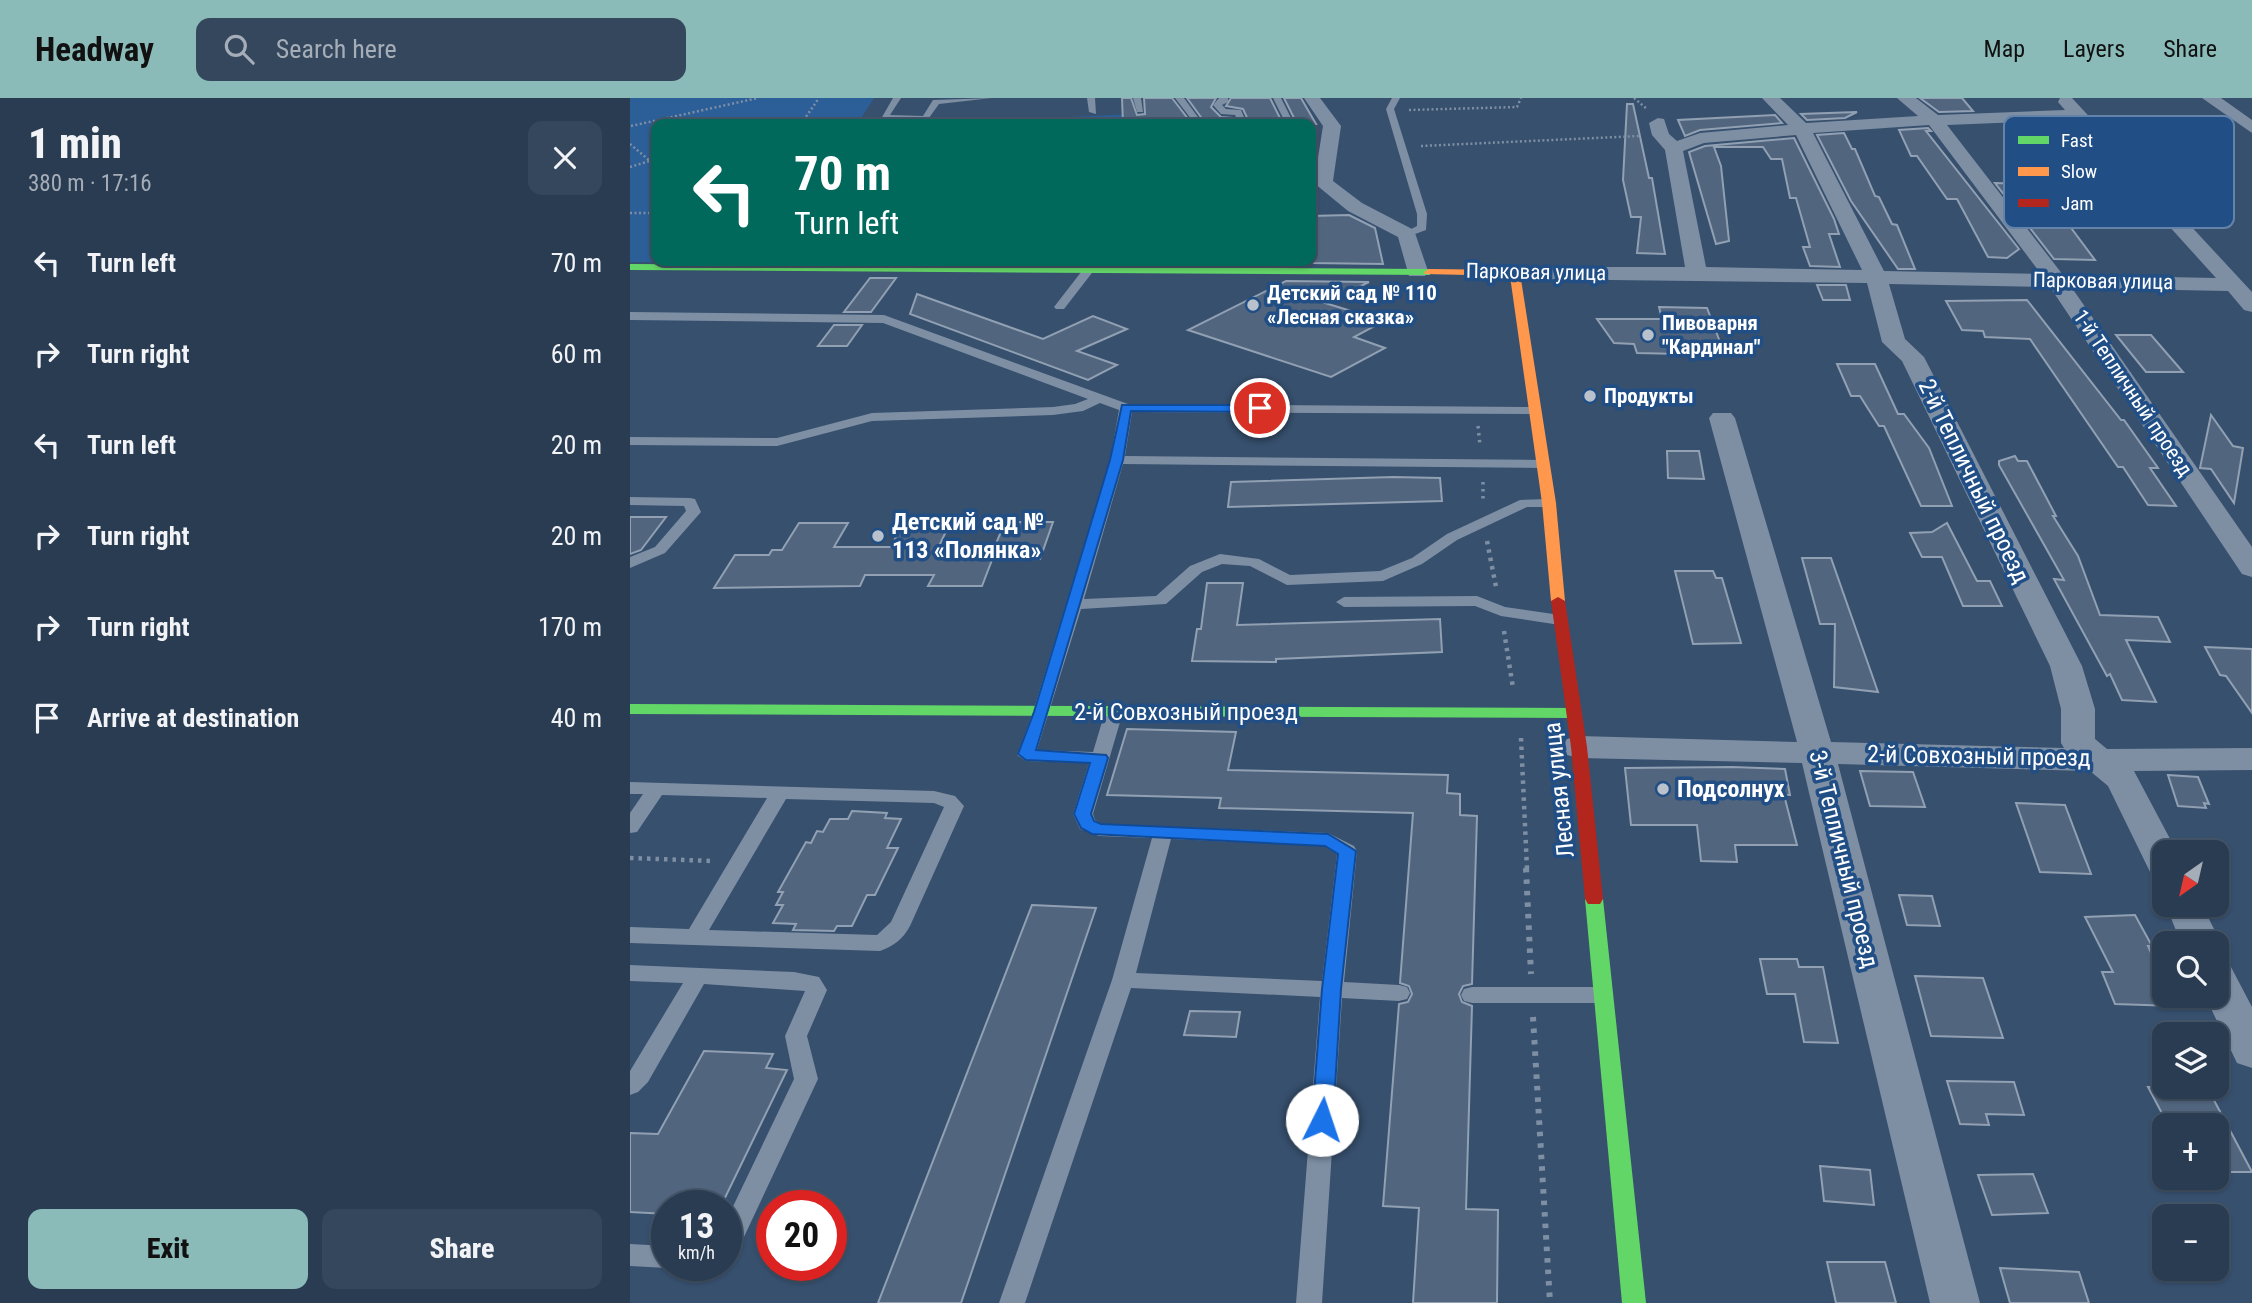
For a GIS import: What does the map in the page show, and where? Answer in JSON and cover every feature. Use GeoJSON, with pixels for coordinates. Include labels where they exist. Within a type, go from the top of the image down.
{"type":"FeatureCollection","features":[{"type":"Feature","properties":{"kind":"street"},"geometry":{"type":"LineString","coordinates":[[1312,98],[1332,126],[1323,183],[1355,207],[1407,234],[1417,271]]}},
{"type":"Feature","properties":{"kind":"street","name":"2-й Тепличный проезд"},"geometry":{"type":"LineString","coordinates":[[1770,98],[1802,130],[1876,276],[1894,342],[1912,357],[2066,666],[2078,709],[2078,743],[2123,780],[2152,840]]}},
{"type":"Feature","properties":{"kind":"street","name":"1-й Тепличный проезд"},"geometry":{"type":"LineString","coordinates":[[1905,98],[1934,120],[2004,212]]}},
{"type":"Feature","properties":{"kind":"street"},"geometry":{"type":"LineString","coordinates":[[2062,98],[2081,115]]}},
{"type":"Feature","properties":{"kind":"street"},"geometry":{"type":"LineString","coordinates":[[2210,98],[2252,128]]}},
{"type":"Feature","properties":{"kind":"street"},"geometry":{"type":"LineString","coordinates":[[2052,116],[2081,115]]}},
{"type":"Feature","properties":{"kind":"street"},"geometry":{"type":"LineString","coordinates":[[1697,273],[1664,136],[1700,138],[1934,120],[2004,118]]}},
{"type":"Feature","properties":{"kind":"street","name":"1-й Тепличный проезд"},"geometry":{"type":"LineString","coordinates":[[2016,228],[2056,280],[2252,568]]}},
{"type":"Feature","properties":{"kind":"street"},"geometry":{"type":"LineString","coordinates":[[2181,228],[2252,305]]}},
{"type":"Feature","properties":{"kind":"street","name":"Парковая улица"},"geometry":{"type":"LineString","coordinates":[[630,267],[688,266]]}},
{"type":"Feature","properties":{"kind":"street","name":"Парковая улица"},"geometry":{"type":"LineString","coordinates":[[918,266],[1697,273],[2232,285]]}},
{"type":"Feature","properties":{"kind":"street","name":"Лесная улица"},"geometry":{"type":"LineString","coordinates":[[1515,273],[1549,503],[1560,620],[1579,747],[1634,1303]]}},
{"type":"Feature","properties":{"kind":"street","name":"3-й Тепличный проезд"},"geometry":{"type":"LineString","coordinates":[[1722,418],[1817,752],[1955,1303]]}},
{"type":"Feature","properties":{"kind":"street","name":"2-й Совхозный проезд"},"geometry":{"type":"LineString","coordinates":[[630,709],[1574,713]]}},
{"type":"Feature","properties":{"kind":"street","name":"2-й Совхозный проезд"},"geometry":{"type":"LineString","coordinates":[[1579,747],[2097,760],[2252,759]]}},
{"type":"Feature","properties":{"kind":"street"},"geometry":{"type":"LineString","coordinates":[[2229,1003],[2252,1051]]}},
{"type":"Feature","properties":{"kind":"lane"},"geometry":{"type":"LineString","coordinates":[[897,98],[884,117],[926,119],[936,102],[988,98]]}},
{"type":"Feature","properties":{"kind":"lane"},"geometry":{"type":"LineString","coordinates":[[1091,98],[1093,112]]}},
{"type":"Feature","properties":{"kind":"lane"},"geometry":{"type":"LineString","coordinates":[[1137,98],[1140,110]]}},
{"type":"Feature","properties":{"kind":"lane"},"geometry":{"type":"LineString","coordinates":[[1179,98],[1195,119]]}},
{"type":"Feature","properties":{"kind":"lane"},"geometry":{"type":"LineString","coordinates":[[1223,98],[1225,100],[1217,105],[1224,111],[1238,112],[1241,119]]}},
{"type":"Feature","properties":{"kind":"lane"},"geometry":{"type":"LineString","coordinates":[[1277,98],[1288,119]]}},
{"type":"Feature","properties":{"kind":"lane"},"geometry":{"type":"LineString","coordinates":[[1396,98],[1391,102],[1391,111],[1422,214],[1422,228],[1407,234]]}},
{"type":"Feature","properties":{"kind":"lane"},"geometry":{"type":"LineString","coordinates":[[1060,307],[1089,269]]}},
{"type":"Feature","properties":{"kind":"lane"},"geometry":{"type":"LineString","coordinates":[[630,316],[884,319],[1126,408],[1535,410]]}},
{"type":"Feature","properties":{"kind":"lane"},"geometry":{"type":"LineString","coordinates":[[630,441],[777,442],[872,417],[1053,411],[1078,408],[1101,398]]}},
{"type":"Feature","properties":{"kind":"lane"},"geometry":{"type":"LineString","coordinates":[[1100,758],[1026,754],[1042,712],[1117,460],[1126,408]]}},
{"type":"Feature","properties":{"kind":"lane"},"geometry":{"type":"LineString","coordinates":[[1117,460],[1543,464]]}},
{"type":"Feature","properties":{"kind":"lane"},"geometry":{"type":"LineString","coordinates":[[630,501],[690,502],[694,512],[660,550],[630,564]]}},
{"type":"Feature","properties":{"kind":"lane"},"geometry":{"type":"LineString","coordinates":[[1074,604],[1160,601],[1196,569],[1220,558],[1254,562],[1287,580],[1383,576],[1525,503],[1549,503]]}},
{"type":"Feature","properties":{"kind":"lane"},"geometry":{"type":"LineString","coordinates":[[1344,602],[1477,601],[1501,611],[1560,620]]}},
{"type":"Feature","properties":{"kind":"lane"},"geometry":{"type":"LineString","coordinates":[[1114,712],[1083,814],[1087,824],[1099,830],[1328,840],[1347,851],[1332,989],[1309,1303]]}},
{"type":"Feature","properties":{"kind":"lane"},"geometry":{"type":"LineString","coordinates":[[630,788],[934,797],[948,800],[954,806],[900,926],[891,937],[880,943],[630,935]]}},
{"type":"Feature","properties":{"kind":"lane"},"geometry":{"type":"LineString","coordinates":[[630,827],[657,789]]}},
{"type":"Feature","properties":{"kind":"lane"},"geometry":{"type":"LineString","coordinates":[[694,938],[780,793]]}},
{"type":"Feature","properties":{"kind":"lane"},"geometry":{"type":"LineString","coordinates":[[1012,1303],[1123,980],[1163,832]]}},
{"type":"Feature","properties":{"kind":"lane"},"geometry":{"type":"LineString","coordinates":[[630,973],[794,980],[811,983],[816,990],[796,1036],[806,1079],[742,1214]]}},
{"type":"Feature","properties":{"kind":"lane"},"geometry":{"type":"LineString","coordinates":[[630,1086],[640,1076],[698,976]]}},
{"type":"Feature","properties":{"kind":"lane"},"geometry":{"type":"LineString","coordinates":[[1123,980],[1399,993]]}},
{"type":"Feature","properties":{"kind":"lane"},"geometry":{"type":"LineString","coordinates":[[1472,995],[1602,995]]}},
{"type":"Feature","properties":{"kind":"lane"},"geometry":{"type":"LineString","coordinates":[[630,1255],[651,1256]]}},
{"type":"Feature","properties":{"kind":"path"},"geometry":{"type":"LineString","coordinates":[[659,119],[758,98]]}},
{"type":"Feature","properties":{"kind":"path"},"geometry":{"type":"LineString","coordinates":[[804,119],[819,98]]}},
{"type":"Feature","properties":{"kind":"path"},"geometry":{"type":"LineString","coordinates":[[1391,111],[1517,107],[1521,98]]}},
{"type":"Feature","properties":{"kind":"path"},"geometry":{"type":"LineString","coordinates":[[630,131],[631,125],[651,121]]}},
{"type":"Feature","properties":{"kind":"path"},"geometry":{"type":"LineString","coordinates":[[1402,147],[1664,136]]}},
{"type":"Feature","properties":{"kind":"path"},"geometry":{"type":"LineString","coordinates":[[630,144],[649,160],[630,167]]}},
{"type":"Feature","properties":{"kind":"path"},"geometry":{"type":"LineString","coordinates":[[630,213],[651,213]]}},
{"type":"Feature","properties":{"kind":"path"},"geometry":{"type":"LineString","coordinates":[[1476,410],[1482,464],[1484,522],[1521,736],[1532,994],[1550,1303]]}},
{"type":"Feature","properties":{"kind":"path"},"geometry":{"type":"LineString","coordinates":[[630,858],[739,862]]}},
{"type":"Feature","properties":{"kind":"shaded area"},"geometry":{"type":"Polygon","coordinates":[[[630,98],[874,98],[861,119],[651,119],[651,262],[630,262],[630,98]]]}},
{"type":"Feature","properties":{"kind":"shaded area"},"geometry":{"type":"Polygon","coordinates":[[[1138,114],[1152,119],[1024,119],[1138,114]]]}},
{"type":"Feature","properties":{"kind":"building"},"geometry":{"type":"Polygon","coordinates":[[[1122,98],[1131,98],[1137,115],[1145,114],[1144,98],[1172,98],[1188,119],[1123,119],[1122,98]]]}},
{"type":"Feature","properties":{"kind":"building"},"geometry":{"type":"Polygon","coordinates":[[[1187,98],[1216,98],[1211,107],[1221,117],[1234,119],[1202,119],[1187,98]]]}},
{"type":"Feature","properties":{"kind":"building"},"geometry":{"type":"Polygon","coordinates":[[[1231,98],[1270,98],[1280,119],[1248,119],[1243,109],[1226,106],[1231,98]]]}},
{"type":"Feature","properties":{"kind":"building"},"geometry":{"type":"Polygon","coordinates":[[[1284,98],[1301,98],[1313,119],[1294,119],[1284,98]]]}},
{"type":"Feature","properties":{"kind":"building"},"geometry":{"type":"Polygon","coordinates":[[[1920,98],[1962,98],[1973,111],[1939,112],[1920,98]]]}},
{"type":"Feature","properties":{"kind":"building"},"geometry":{"type":"Polygon","coordinates":[[[1627,104],[1633,104],[1649,178],[1652,178],[1665,254],[1637,253],[1641,217],[1631,217],[1623,180],[1627,104]]]}},
{"type":"Feature","properties":{"kind":"building"},"geometry":{"type":"Polygon","coordinates":[[[1857,112],[1845,118],[1807,120],[1801,114],[1857,112]]]}},
{"type":"Feature","properties":{"kind":"building"},"geometry":{"type":"Polygon","coordinates":[[[1775,115],[1782,123],[1700,130],[1685,136],[1678,120],[1775,115]]]}},
{"type":"Feature","properties":{"kind":"building"},"geometry":{"type":"Polygon","coordinates":[[[1928,128],[1931,131],[1926,131],[2019,249],[2007,258],[1988,257],[1957,199],[1947,199],[1917,156],[1911,156],[1899,130],[1928,128]]]}},
{"type":"Feature","properties":{"kind":"building"},"geometry":{"type":"Polygon","coordinates":[[[1844,133],[1852,149],[1855,149],[1875,196],[1879,197],[1892,224],[1897,225],[1915,269],[1898,269],[1851,201],[1817,135],[1844,133]]]}},
{"type":"Feature","properties":{"kind":"building"},"geometry":{"type":"Polygon","coordinates":[[[1794,138],[1834,219],[1839,234],[1829,234],[1840,267],[1810,266],[1803,247],[1810,247],[1796,198],[1790,198],[1782,159],[1771,159],[1763,147],[1714,147],[1721,166],[1729,241],[1716,244],[1689,152],[1705,146],[1794,138]]]}},
{"type":"Feature","properties":{"kind":"building"},"geometry":{"type":"Polygon","coordinates":[[[1995,183],[2004,183],[2004,195],[1995,183]]]}},
{"type":"Feature","properties":{"kind":"building"},"geometry":{"type":"Polygon","coordinates":[[[1349,215],[1375,228],[1383,264],[1316,263],[1316,216],[1349,215]]]}},
{"type":"Feature","properties":{"kind":"building"},"geometry":{"type":"Polygon","coordinates":[[[2030,228],[2071,228],[2095,260],[2054,259],[2030,228]]]}},
{"type":"Feature","properties":{"kind":"building"},"geometry":{"type":"Polygon","coordinates":[[[870,278],[896,278],[871,312],[844,312],[870,278]]]}},
{"type":"Feature","properties":{"kind":"building"},"geometry":{"type":"Polygon","coordinates":[[[1286,281],[1369,282],[1325,303],[1384,321],[1354,337],[1385,348],[1331,377],[1188,330],[1286,281]]]}},
{"type":"Feature","properties":{"kind":"building"},"geometry":{"type":"Polygon","coordinates":[[[1817,285],[1846,285],[1850,300],[1823,300],[1817,285]]]}},
{"type":"Feature","properties":{"kind":"building"},"geometry":{"type":"Polygon","coordinates":[[[917,294],[1043,339],[1093,316],[1127,329],[1077,351],[1117,365],[1088,380],[910,314],[917,294]]]}},
{"type":"Feature","properties":{"kind":"building"},"geometry":{"type":"Polygon","coordinates":[[[2027,300],[2121,420],[2124,420],[2158,468],[2150,468],[2176,506],[2148,505],[2123,467],[2118,467],[2030,339],[1985,337],[1983,331],[1962,330],[1946,301],[2027,300]]]}},
{"type":"Feature","properties":{"kind":"building","name":"Пивоварня \"Кардинал\""},"geometry":{"type":"Polygon","coordinates":[[[1659,307],[1707,308],[1725,355],[1637,353],[1634,344],[1614,343],[1597,319],[1662,319],[1659,307]]]}},
{"type":"Feature","properties":{"kind":"building"},"geometry":{"type":"Polygon","coordinates":[[[834,325],[862,325],[847,346],[818,346],[834,325]]]}},
{"type":"Feature","properties":{"kind":"building"},"geometry":{"type":"Polygon","coordinates":[[[2116,335],[2151,335],[2183,372],[2146,372],[2116,335]]]}},
{"type":"Feature","properties":{"kind":"building"},"geometry":{"type":"Polygon","coordinates":[[[1837,364],[1875,364],[1898,414],[1904,414],[1929,448],[1952,506],[1921,506],[1884,426],[1879,426],[1860,396],[1851,396],[1837,364]]]}},
{"type":"Feature","properties":{"kind":"building"},"geometry":{"type":"Polygon","coordinates":[[[2211,415],[2233,446],[2243,448],[2234,503],[2211,469],[2200,468],[2211,415]]]}},
{"type":"Feature","properties":{"kind":"building"},"geometry":{"type":"Polygon","coordinates":[[[1667,451],[1699,451],[1704,479],[1668,478],[1667,451]]]}},
{"type":"Feature","properties":{"kind":"building"},"geometry":{"type":"Polygon","coordinates":[[[2015,456],[2018,461],[2027,461],[2056,516],[2053,516],[2078,556],[2100,615],[2158,617],[2170,642],[2126,640],[2156,702],[2122,700],[2110,674],[2107,676],[2054,579],[2064,580],[1999,465],[1999,461],[2015,456]]]}},
{"type":"Feature","properties":{"kind":"building"},"geometry":{"type":"Polygon","coordinates":[[[1440,478],[1442,501],[1228,507],[1231,482],[1440,478]]]}},
{"type":"Feature","properties":{"kind":"building"},"geometry":{"type":"Polygon","coordinates":[[[630,517],[666,517],[641,550],[630,554],[630,517]]]}},
{"type":"Feature","properties":{"kind":"building"},"geometry":{"type":"Polygon","coordinates":[[[906,517],[953,517],[939,546],[995,546],[1005,522],[1053,522],[1040,559],[992,560],[982,586],[928,586],[934,575],[865,575],[860,586],[714,588],[735,555],[769,555],[772,550],[782,550],[799,523],[848,523],[834,547],[891,547],[906,517]]]}},
{"type":"Feature","properties":{"kind":"building"},"geometry":{"type":"Polygon","coordinates":[[[1947,523],[1977,581],[1990,581],[2002,606],[1963,606],[1942,557],[1922,557],[1910,533],[1932,532],[1947,523]]]}},
{"type":"Feature","properties":{"kind":"building"},"geometry":{"type":"Polygon","coordinates":[[[1802,558],[1831,558],[1878,692],[1834,687],[1835,624],[1820,624],[1802,558]]]}},
{"type":"Feature","properties":{"kind":"building"},"geometry":{"type":"Polygon","coordinates":[[[1675,571],[1713,571],[1716,578],[1722,578],[1741,643],[1693,644],[1675,571]]]}},
{"type":"Feature","properties":{"kind":"building"},"geometry":{"type":"Polygon","coordinates":[[[1207,583],[1243,583],[1237,625],[1440,619],[1442,652],[1276,659],[1276,662],[1192,661],[1197,629],[1201,629],[1207,583]]]}},
{"type":"Feature","properties":{"kind":"building"},"geometry":{"type":"Polygon","coordinates":[[[2205,647],[2252,649],[2252,713],[2226,676],[2220,675],[2205,647]]]}},
{"type":"Feature","properties":{"kind":"building"},"geometry":{"type":"Polygon","coordinates":[[[1127,729],[1236,732],[1228,770],[1448,775],[1447,793],[1460,794],[1460,815],[1477,816],[1472,984],[1463,986],[1459,994],[1462,1002],[1472,1006],[1466,1209],[1498,1210],[1497,1303],[1413,1303],[1419,1208],[1383,1206],[1399,1004],[1408,1002],[1412,994],[1409,986],[1400,983],[1413,813],[1219,808],[1221,798],[1107,795],[1127,729]]]}},
{"type":"Feature","properties":{"kind":"building"},"geometry":{"type":"Polygon","coordinates":[[[1625,768],[1785,769],[1790,795],[1784,795],[1797,845],[1735,845],[1737,862],[1701,861],[1697,825],[1631,825],[1625,768]]]}},
{"type":"Feature","properties":{"kind":"building"},"geometry":{"type":"Polygon","coordinates":[[[1860,771],[1913,772],[1925,807],[1870,806],[1860,771]]]}},
{"type":"Feature","properties":{"kind":"building"},"geometry":{"type":"Polygon","coordinates":[[[2168,775],[2198,777],[2209,804],[2204,803],[2206,808],[2178,806],[2168,775]]]}},
{"type":"Feature","properties":{"kind":"building"},"geometry":{"type":"Polygon","coordinates":[[[2016,803],[2065,805],[2091,874],[2040,872],[2016,803]]]}},
{"type":"Feature","properties":{"kind":"building"},"geometry":{"type":"Polygon","coordinates":[[[852,811],[887,813],[885,818],[901,819],[887,848],[898,848],[875,895],[867,895],[852,926],[837,926],[834,931],[793,930],[796,924],[773,923],[783,905],[776,905],[783,892],[778,892],[806,842],[811,843],[817,831],[823,832],[830,819],[848,819],[852,811]]]}},
{"type":"Feature","properties":{"kind":"building"},"geometry":{"type":"Polygon","coordinates":[[[1899,895],[1932,896],[1940,926],[1907,925],[1899,895]]]}},
{"type":"Feature","properties":{"kind":"building"},"geometry":{"type":"Polygon","coordinates":[[[1032,905],[1096,908],[961,1303],[878,1303],[1032,905]]]}},
{"type":"Feature","properties":{"kind":"building"},"geometry":{"type":"Polygon","coordinates":[[[2135,915],[2152,946],[2148,946],[2152,955],[2152,1005],[2115,1004],[2102,972],[2113,972],[2085,917],[2135,915]]]}},
{"type":"Feature","properties":{"kind":"building"},"geometry":{"type":"Polygon","coordinates":[[[1760,959],[1797,959],[1799,967],[1823,967],[1838,1043],[1804,1042],[1795,994],[1767,994],[1760,959]]]}},
{"type":"Feature","properties":{"kind":"building"},"geometry":{"type":"Polygon","coordinates":[[[1915,976],[1983,978],[2003,1038],[1931,1036],[1915,976]]]}},
{"type":"Feature","properties":{"kind":"building"},"geometry":{"type":"Polygon","coordinates":[[[1190,1011],[1240,1012],[1236,1037],[1184,1035],[1190,1011]]]}},
{"type":"Feature","properties":{"kind":"building"},"geometry":{"type":"Polygon","coordinates":[[[704,1051],[773,1054],[766,1068],[787,1070],[729,1190],[651,1190],[651,1213],[630,1212],[630,1133],[658,1134],[704,1051]]]}},
{"type":"Feature","properties":{"kind":"building"},"geometry":{"type":"Polygon","coordinates":[[[1947,1081],[2014,1082],[2024,1115],[1986,1114],[1989,1125],[1960,1124],[1947,1081]]]}},
{"type":"Feature","properties":{"kind":"building"},"geometry":{"type":"Polygon","coordinates":[[[2154,1099],[2213,1099],[2221,1113],[2162,1113],[2154,1099]]]}},
{"type":"Feature","properties":{"kind":"building"},"geometry":{"type":"Polygon","coordinates":[[[2229,1129],[2252,1172],[2229,1172],[2229,1129]]]}},
{"type":"Feature","properties":{"kind":"building"},"geometry":{"type":"Polygon","coordinates":[[[1820,1166],[1870,1170],[1874,1205],[1824,1201],[1820,1166]]]}},
{"type":"Feature","properties":{"kind":"building"},"geometry":{"type":"Polygon","coordinates":[[[2033,1174],[2048,1213],[1992,1215],[1978,1175],[2033,1174]]]}},
{"type":"Feature","properties":{"kind":"building"},"geometry":{"type":"Polygon","coordinates":[[[1827,1262],[1885,1262],[1896,1303],[1836,1303],[1827,1262]]]}},
{"type":"Feature","properties":{"kind":"building"},"geometry":{"type":"Polygon","coordinates":[[[2000,1268],[2079,1272],[2089,1303],[2010,1303],[2000,1268]]]}},
{"type":"Feature","properties":{"kind":"traffic: fast"},"geometry":{"type":"LineString","coordinates":[[630,267],[1429,272]]}},
{"type":"Feature","properties":{"kind":"traffic: fast"},"geometry":{"type":"LineString","coordinates":[[630,709],[1574,713]]}},
{"type":"Feature","properties":{"kind":"traffic: fast"},"geometry":{"type":"LineString","coordinates":[[1594,899],[1634,1303]]}},
{"type":"Feature","properties":{"kind":"traffic: slow"},"geometry":{"type":"LineString","coordinates":[[1429,272],[1515,273],[1549,503],[1558,601]]}},
{"type":"Feature","properties":{"kind":"traffic: jam"},"geometry":{"type":"LineString","coordinates":[[1558,601],[1579,747],[1594,899]]}},
{"type":"Feature","properties":{"kind":"place","name":"Детский сад № 110 «Лесная сказка»"},"geometry":{"type":"Point","coordinates":[1253,305]}},
{"type":"Feature","properties":{"kind":"place","name":"Пивоварня \"Кардинал\""},"geometry":{"type":"Point","coordinates":[1648,335]}},
{"type":"Feature","properties":{"kind":"place","name":"Продукты"},"geometry":{"type":"Point","coordinates":[1590,396]}},
{"type":"Feature","properties":{"kind":"place","name":"Детский сад № 113 «Полянка»"},"geometry":{"type":"Point","coordinates":[878,536]}},
{"type":"Feature","properties":{"kind":"place","name":"Подсолнух"},"geometry":{"type":"Point","coordinates":[1663,789]}},
{"type":"Feature","properties":{"kind":"route"},"geometry":{"type":"LineString","coordinates":[[1260,408],[1126,408],[1117,460],[1042,712],[1026,754],[1100,758],[1083,814],[1087,824],[1099,830],[1328,840],[1347,851],[1332,989],[1322,1120]]}}]}
